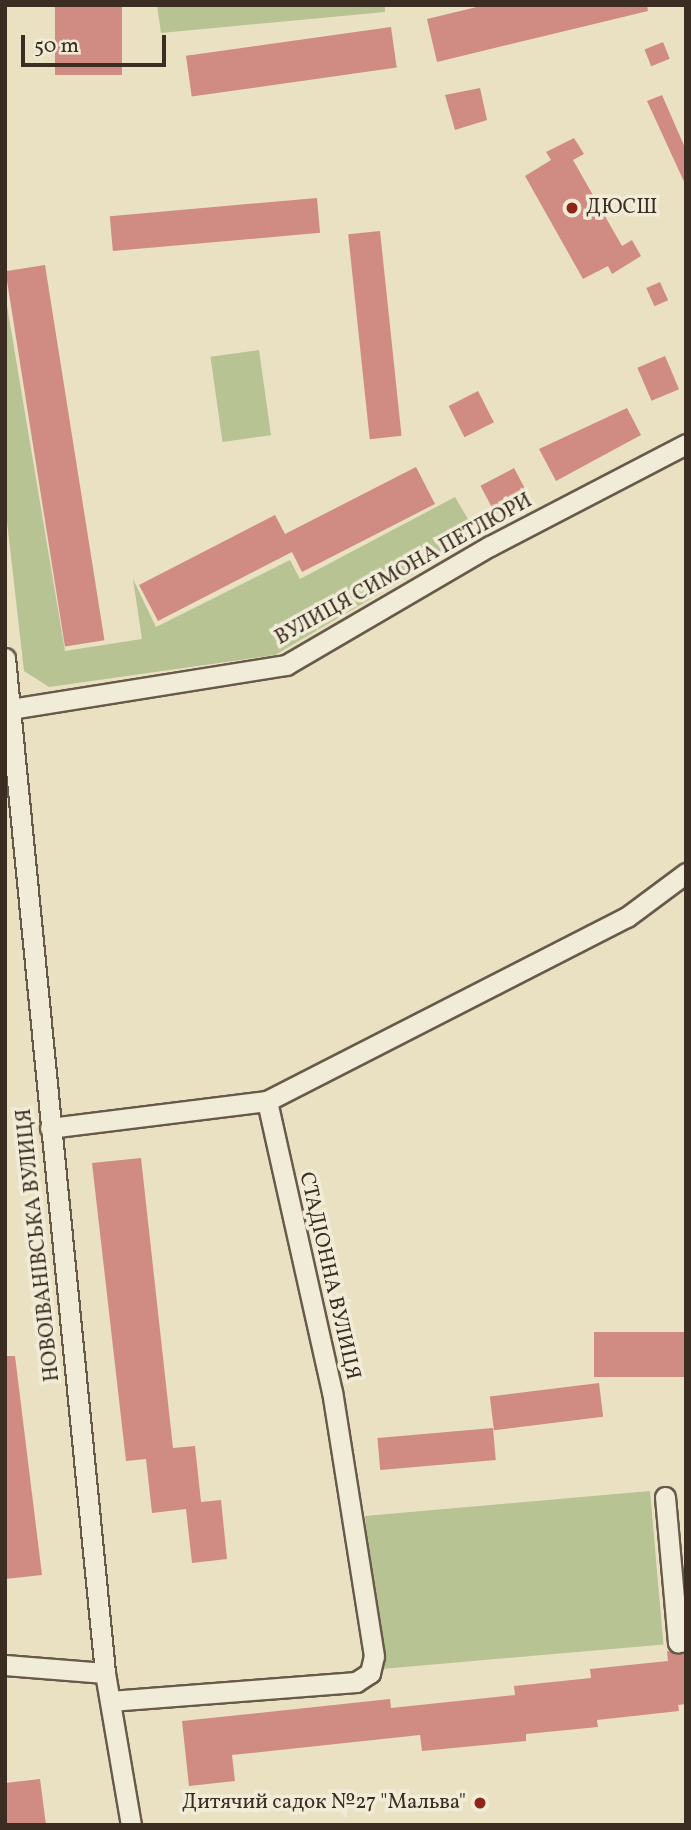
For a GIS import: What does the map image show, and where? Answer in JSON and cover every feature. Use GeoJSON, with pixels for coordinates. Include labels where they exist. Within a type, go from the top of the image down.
{"type":"FeatureCollection","features":[{"type":"Feature","properties":{"kind":"street","name":"ВУЛИЦЯ СИМОНА ПЕТЛЮРИ"},"geometry":{"type":"LineString","coordinates":[[8,710],[286,665],[490,546],[686,443]]}},
{"type":"Feature","properties":{"kind":"street","name":"НОВОІВАНІВСЬКА ВУЛИЦЯ"},"geometry":{"type":"LineString","coordinates":[[5,658],[104,1673],[131,1825]]}},
{"type":"Feature","properties":{"kind":"street"},"geometry":{"type":"LineString","coordinates":[[50,1128],[267,1101],[627,917],[686,873]]}},
{"type":"Feature","properties":{"kind":"street","name":"СТАДІОННА ВУЛИЦЯ"},"geometry":{"type":"LineString","coordinates":[[110,1701],[356,1682],[370,1673],[374,1656],[332,1392],[267,1101]]}},
{"type":"Feature","properties":{"kind":"street"},"geometry":{"type":"LineString","coordinates":[[665,1497],[678,1642],[686,1642]]}},
{"type":"Feature","properties":{"kind":"street"},"geometry":{"type":"LineString","coordinates":[[5,1665],[104,1673]]}},
{"type":"Feature","properties":{"kind":"green space"},"geometry":{"type":"Polygon","coordinates":[[[157,5],[385,5],[385,12],[161,33],[157,5]]]}},
{"type":"Feature","properties":{"kind":"green space"},"geometry":{"type":"Polygon","coordinates":[[[5,294],[65,651],[142,639],[133,579],[156,627],[290,560],[300,579],[455,497],[478,536],[275,655],[49,687],[24,671],[5,504],[5,294]]]}},
{"type":"Feature","properties":{"kind":"green space"},"geometry":{"type":"Polygon","coordinates":[[[259,350],[271,435],[222,442],[210,357],[259,350]]]}},
{"type":"Feature","properties":{"kind":"green space"},"geometry":{"type":"Polygon","coordinates":[[[650,1491],[663,1644],[379,1669],[365,1516],[650,1491]]]}},
{"type":"Feature","properties":{"kind":"building"},"geometry":{"type":"Polygon","coordinates":[[[55,5],[122,5],[122,75],[55,75],[55,5]]]}},
{"type":"Feature","properties":{"kind":"building"},"geometry":{"type":"Polygon","coordinates":[[[485,5],[647,5],[648,11],[437,62],[427,19],[485,5]]]}},
{"type":"Feature","properties":{"kind":"building"},"geometry":{"type":"Polygon","coordinates":[[[391,27],[397,68],[192,96],[186,56],[391,27]]]}},
{"type":"Feature","properties":{"kind":"building"},"geometry":{"type":"Polygon","coordinates":[[[663,42],[670,59],[651,66],[644,49],[663,42]]]}},
{"type":"Feature","properties":{"kind":"building"},"geometry":{"type":"Polygon","coordinates":[[[480,88],[487,120],[455,130],[445,95],[480,88]]]}},
{"type":"Feature","properties":{"kind":"building"},"geometry":{"type":"Polygon","coordinates":[[[662,95],[686,150],[686,186],[647,101],[662,95]]]}},
{"type":"Feature","properties":{"kind":"building","name":"ДЮСШ"},"geometry":{"type":"Polygon","coordinates":[[[574,138],[584,154],[573,160],[622,246],[632,240],[641,256],[612,274],[608,266],[583,279],[525,176],[551,160],[546,152],[574,138]]]}},
{"type":"Feature","properties":{"kind":"building"},"geometry":{"type":"Polygon","coordinates":[[[317,198],[320,233],[113,251],[110,216],[317,198]]]}},
{"type":"Feature","properties":{"kind":"building"},"geometry":{"type":"Polygon","coordinates":[[[380,231],[402,436],[370,439],[348,234],[380,231]]]}},
{"type":"Feature","properties":{"kind":"building"},"geometry":{"type":"Polygon","coordinates":[[[45,265],[104,640],[65,647],[5,271],[45,265]]]}},
{"type":"Feature","properties":{"kind":"building"},"geometry":{"type":"Polygon","coordinates":[[[660,282],[668,300],[654,306],[646,288],[660,282]]]}},
{"type":"Feature","properties":{"kind":"building"},"geometry":{"type":"Polygon","coordinates":[[[665,356],[679,389],[651,401],[637,368],[665,356]]]}},
{"type":"Feature","properties":{"kind":"building"},"geometry":{"type":"Polygon","coordinates":[[[478,391],[494,422],[464,437],[449,406],[478,391]]]}},
{"type":"Feature","properties":{"kind":"building"},"geometry":{"type":"Polygon","coordinates":[[[627,408],[641,435],[556,481],[539,449],[627,408]]]}},
{"type":"Feature","properties":{"kind":"building"},"geometry":{"type":"Polygon","coordinates":[[[416,467],[435,504],[302,572],[292,552],[158,621],[139,585],[275,515],[285,534],[416,467]]]}},
{"type":"Feature","properties":{"kind":"building"},"geometry":{"type":"Polygon","coordinates":[[[514,468],[529,496],[495,514],[480,486],[514,468]]]}},
{"type":"Feature","properties":{"kind":"building"},"geometry":{"type":"Polygon","coordinates":[[[141,1158],[173,1448],[195,1446],[201,1502],[221,1500],[227,1559],[192,1563],[186,1509],[152,1513],[146,1459],[126,1461],[92,1163],[141,1158]]]}},
{"type":"Feature","properties":{"kind":"building"},"geometry":{"type":"Polygon","coordinates":[[[594,1332],[686,1332],[686,1377],[594,1377],[594,1332]]]}},
{"type":"Feature","properties":{"kind":"building"},"geometry":{"type":"Polygon","coordinates":[[[5,1356],[15,1356],[42,1575],[5,1579],[5,1356]]]}},
{"type":"Feature","properties":{"kind":"building"},"geometry":{"type":"Polygon","coordinates":[[[599,1383],[603,1417],[494,1430],[490,1396],[599,1383]]]}},
{"type":"Feature","properties":{"kind":"building"},"geometry":{"type":"Polygon","coordinates":[[[493,1428],[496,1460],[380,1470],[377,1438],[493,1428]]]}},
{"type":"Feature","properties":{"kind":"building"},"geometry":{"type":"Polygon","coordinates":[[[667,1651],[686,1653],[686,1704],[678,1705],[679,1711],[597,1720],[598,1727],[526,1734],[526,1741],[422,1751],[420,1735],[232,1755],[235,1781],[189,1786],[182,1721],[390,1699],[391,1708],[515,1695],[514,1686],[591,1678],[590,1669],[668,1661],[667,1651]]]}},
{"type":"Feature","properties":{"kind":"building"},"geometry":{"type":"Polygon","coordinates":[[[40,1779],[46,1825],[5,1825],[5,1783],[40,1779]]]}},
{"type":"Feature","properties":{"kind":"place","name":"ДЮСШ"},"geometry":{"type":"Point","coordinates":[572,208]}},
{"type":"Feature","properties":{"kind":"place","name":"Дитячий садок №27 \"Мальва\""},"geometry":{"type":"Point","coordinates":[480,1803]}}]}
